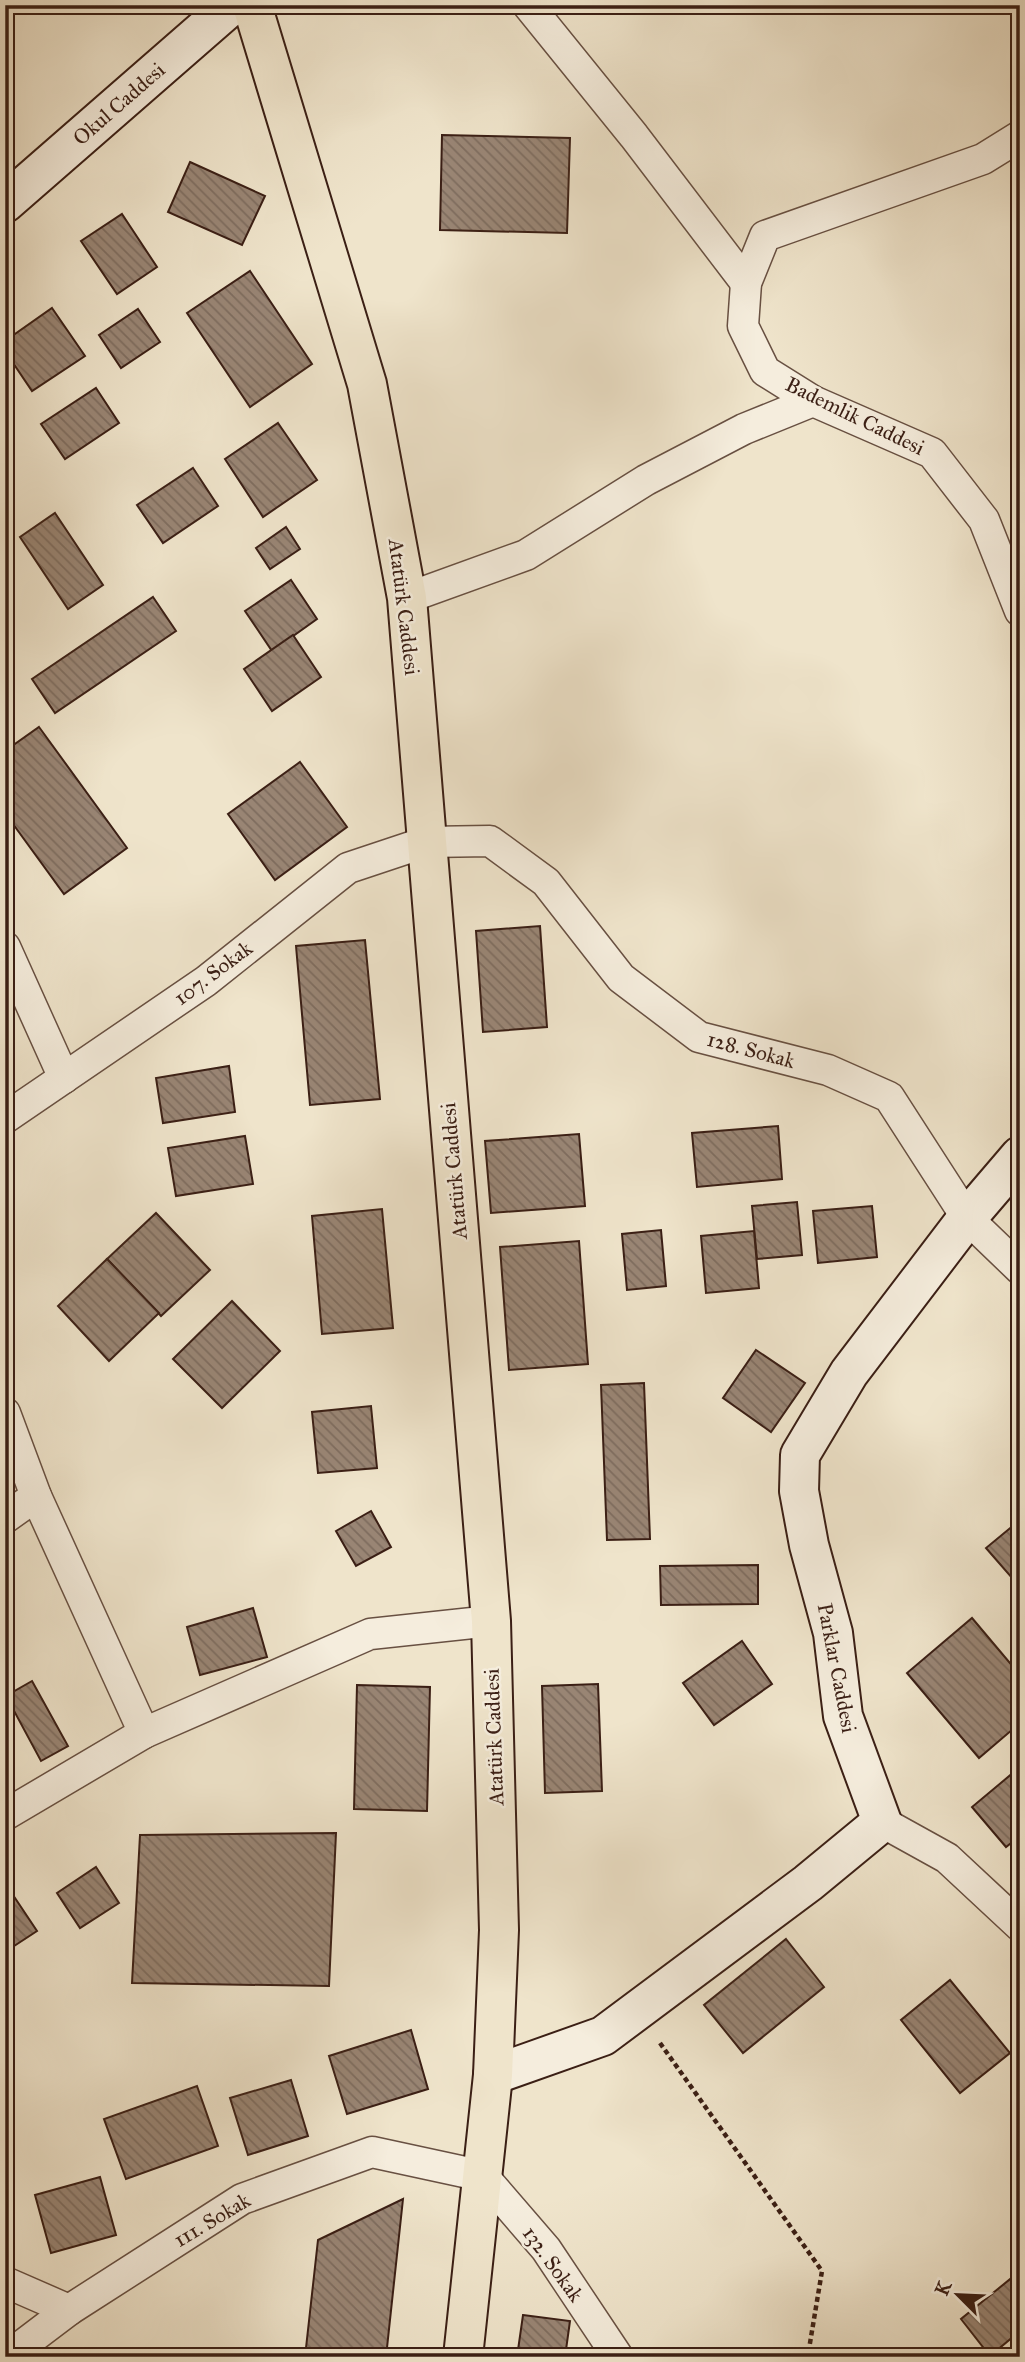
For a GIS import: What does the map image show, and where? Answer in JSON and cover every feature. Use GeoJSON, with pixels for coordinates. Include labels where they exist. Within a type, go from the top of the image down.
{"type":"FeatureCollection","features":[{"type":"Feature","properties":{"kind":"main road","name":"Atatürk Caddesi"},"geometry":{"type":"LineString","coordinates":[[252,5],[367,384],[407,598],[491,1621],[499,1930],[493,2075],[463,2357]]}},
{"type":"Feature","properties":{"kind":"street","name":"Okul Caddesi"},"geometry":{"type":"LineString","coordinates":[[5,203],[232,5]]}},
{"type":"Feature","properties":{"kind":"street"},"geometry":{"type":"LineString","coordinates":[[528,5],[634,136],[746,283]]}},
{"type":"Feature","properties":{"kind":"street","name":"Bademlik Caddesi"},"geometry":{"type":"LineString","coordinates":[[1020,136],[983,159],[765,236],[746,283],[743,326],[765,371],[813,401],[932,453],[984,520],[1020,611]]}},
{"type":"Feature","properties":{"kind":"street"},"geometry":{"type":"LineString","coordinates":[[407,598],[526,555],[646,481],[744,429],[813,401]]}},
{"type":"Feature","properties":{"kind":"street","name":"128. Sokak"},"geometry":{"type":"LineString","coordinates":[[426,842],[490,841],[546,882],[621,978],[699,1037],[828,1070],[889,1097],[967,1219],[1020,1269]]}},
{"type":"Feature","properties":{"kind":"street","name":"107. Sokak"},"geometry":{"type":"LineString","coordinates":[[5,1118],[206,981],[348,868],[426,842]]}},
{"type":"Feature","properties":{"kind":"street"},"geometry":{"type":"LineString","coordinates":[[5,947],[64,1079]]}},
{"type":"Feature","properties":{"kind":"street","name":"Parklar Caddesi"},"geometry":{"type":"LineString","coordinates":[[882,1822],[843,1716],[833,1633],[809,1545],[799,1491],[800,1455],[849,1373],[967,1219],[1020,1156]]}},
{"type":"Feature","properties":{"kind":"street"},"geometry":{"type":"LineString","coordinates":[[5,1413],[36,1496],[144,1733]]}},
{"type":"Feature","properties":{"kind":"street"},"geometry":{"type":"LineString","coordinates":[[5,1518],[36,1496]]}},
{"type":"Feature","properties":{"kind":"street"},"geometry":{"type":"LineString","coordinates":[[5,1815],[144,1733],[370,1634],[491,1621]]}},
{"type":"Feature","properties":{"kind":"street"},"geometry":{"type":"LineString","coordinates":[[493,2075],[603,2036],[798,1891],[882,1822],[947,1858],[1020,1926]]}},
{"type":"Feature","properties":{"kind":"street","name":"111. Sokak"},"geometry":{"type":"LineString","coordinates":[[7,2357],[69,2310],[242,2199],[372,2152],[483,2176]]}},
{"type":"Feature","properties":{"kind":"street","name":"132. Sokak"},"geometry":{"type":"LineString","coordinates":[[483,2176],[546,2249],[618,2357]]}},
{"type":"Feature","properties":{"kind":"street"},"geometry":{"type":"LineString","coordinates":[[5,2282],[69,2310]]}},
{"type":"Feature","properties":{"kind":"path"},"geometry":{"type":"LineString","coordinates":[[637,2011],[822,2271],[809,2349],[814,2357]]}},
{"type":"Feature","properties":{"kind":"building"},"geometry":{"type":"Polygon","coordinates":[[[442,135],[570,138],[567,233],[440,230],[442,135]]]}},
{"type":"Feature","properties":{"kind":"building"},"geometry":{"type":"Polygon","coordinates":[[[190,162],[265,196],[242,245],[168,212],[190,162]]]}},
{"type":"Feature","properties":{"kind":"building"},"geometry":{"type":"Polygon","coordinates":[[[122,214],[157,267],[117,294],[81,241],[122,214]]]}},
{"type":"Feature","properties":{"kind":"building"},"geometry":{"type":"Polygon","coordinates":[[[250,271],[312,364],[250,407],[187,313],[250,271]]]}},
{"type":"Feature","properties":{"kind":"building"},"geometry":{"type":"Polygon","coordinates":[[[52,308],[85,356],[32,391],[5,351],[5,341],[52,308]]]}},
{"type":"Feature","properties":{"kind":"building"},"geometry":{"type":"Polygon","coordinates":[[[138,309],[160,342],[121,368],[99,335],[138,309]]]}},
{"type":"Feature","properties":{"kind":"building"},"geometry":{"type":"Polygon","coordinates":[[[96,388],[119,423],[65,459],[41,424],[96,388]]]}},
{"type":"Feature","properties":{"kind":"building"},"geometry":{"type":"Polygon","coordinates":[[[278,423],[317,480],[263,517],[225,459],[278,423]]]}},
{"type":"Feature","properties":{"kind":"building"},"geometry":{"type":"Polygon","coordinates":[[[193,468],[218,506],[163,543],[137,505],[193,468]]]}},
{"type":"Feature","properties":{"kind":"building"},"geometry":{"type":"Polygon","coordinates":[[[55,513],[103,585],[68,609],[20,537],[55,513]]]}},
{"type":"Feature","properties":{"kind":"building"},"geometry":{"type":"Polygon","coordinates":[[[286,527],[300,549],[270,569],[256,548],[286,527]]]}},
{"type":"Feature","properties":{"kind":"building"},"geometry":{"type":"Polygon","coordinates":[[[291,580],[317,619],[272,651],[245,611],[291,580]]]}},
{"type":"Feature","properties":{"kind":"building"},"geometry":{"type":"Polygon","coordinates":[[[153,597],[176,631],[55,713],[32,679],[153,597]]]}},
{"type":"Feature","properties":{"kind":"building"},"geometry":{"type":"Polygon","coordinates":[[[293,635],[321,677],[272,711],[244,669],[293,635]]]}},
{"type":"Feature","properties":{"kind":"building"},"geometry":{"type":"Polygon","coordinates":[[[39,727],[127,848],[64,894],[5,813],[5,751],[39,727]]]}},
{"type":"Feature","properties":{"kind":"building"},"geometry":{"type":"Polygon","coordinates":[[[300,762],[347,827],[275,880],[228,814],[300,762]]]}},
{"type":"Feature","properties":{"kind":"building"},"geometry":{"type":"Polygon","coordinates":[[[540,926],[547,1027],[483,1032],[476,931],[540,926]]]}},
{"type":"Feature","properties":{"kind":"building"},"geometry":{"type":"Polygon","coordinates":[[[365,940],[380,1099],[310,1105],[296,946],[365,940]]]}},
{"type":"Feature","properties":{"kind":"building"},"geometry":{"type":"Polygon","coordinates":[[[229,1066],[235,1112],[163,1123],[156,1078],[229,1066]]]}},
{"type":"Feature","properties":{"kind":"building"},"geometry":{"type":"Polygon","coordinates":[[[778,1126],[782,1179],[697,1187],[692,1133],[778,1126]]]}},
{"type":"Feature","properties":{"kind":"building"},"geometry":{"type":"Polygon","coordinates":[[[579,1134],[585,1206],[491,1213],[485,1141],[579,1134]]]}},
{"type":"Feature","properties":{"kind":"building"},"geometry":{"type":"Polygon","coordinates":[[[245,1136],[253,1184],[176,1196],[168,1148],[245,1136]]]}},
{"type":"Feature","properties":{"kind":"building"},"geometry":{"type":"Polygon","coordinates":[[[797,1202],[802,1255],[757,1259],[752,1206],[797,1202]]]}},
{"type":"Feature","properties":{"kind":"building"},"geometry":{"type":"Polygon","coordinates":[[[872,1206],[877,1257],[818,1263],[813,1211],[872,1206]]]}},
{"type":"Feature","properties":{"kind":"building"},"geometry":{"type":"Polygon","coordinates":[[[382,1209],[393,1328],[322,1334],[312,1216],[382,1209]]]}},
{"type":"Feature","properties":{"kind":"building"},"geometry":{"type":"Polygon","coordinates":[[[156,1213],[210,1270],[161,1316],[107,1259],[156,1213]]]}},
{"type":"Feature","properties":{"kind":"building"},"geometry":{"type":"Polygon","coordinates":[[[661,1230],[666,1286],[627,1290],[622,1234],[661,1230]]]}},
{"type":"Feature","properties":{"kind":"building"},"geometry":{"type":"Polygon","coordinates":[[[754,1231],[759,1288],[706,1293],[701,1236],[754,1231]]]}},
{"type":"Feature","properties":{"kind":"building"},"geometry":{"type":"Polygon","coordinates":[[[579,1241],[588,1364],[509,1370],[500,1247],[579,1241]]]}},
{"type":"Feature","properties":{"kind":"building"},"geometry":{"type":"Polygon","coordinates":[[[107,1259],[159,1313],[109,1361],[58,1306],[107,1259]]]}},
{"type":"Feature","properties":{"kind":"building"},"geometry":{"type":"Polygon","coordinates":[[[232,1301],[280,1351],[222,1408],[173,1359],[232,1301]]]}},
{"type":"Feature","properties":{"kind":"building"},"geometry":{"type":"Polygon","coordinates":[[[756,1350],[805,1383],[771,1432],[723,1398],[756,1350]]]}},
{"type":"Feature","properties":{"kind":"building"},"geometry":{"type":"Polygon","coordinates":[[[644,1383],[650,1539],[607,1540],[601,1385],[644,1383]]]}},
{"type":"Feature","properties":{"kind":"building"},"geometry":{"type":"Polygon","coordinates":[[[371,1406],[377,1468],[318,1473],[312,1412],[371,1406]]]}},
{"type":"Feature","properties":{"kind":"building"},"geometry":{"type":"Polygon","coordinates":[[[371,1511],[391,1547],[356,1566],[336,1531],[371,1511]]]}},
{"type":"Feature","properties":{"kind":"building"},"geometry":{"type":"Polygon","coordinates":[[[1020,1520],[1020,1585],[1019,1586],[986,1548],[1020,1520]]]}},
{"type":"Feature","properties":{"kind":"building"},"geometry":{"type":"Polygon","coordinates":[[[758,1565],[758,1604],[661,1605],[660,1566],[758,1565]]]}},
{"type":"Feature","properties":{"kind":"building"},"geometry":{"type":"Polygon","coordinates":[[[253,1608],[267,1657],[200,1675],[187,1627],[253,1608]]]}},
{"type":"Feature","properties":{"kind":"building"},"geometry":{"type":"Polygon","coordinates":[[[972,1618],[1020,1675],[1020,1723],[979,1758],[907,1673],[972,1618]]]}},
{"type":"Feature","properties":{"kind":"building"},"geometry":{"type":"Polygon","coordinates":[[[742,1641],[772,1684],[714,1725],[683,1683],[742,1641]]]}},
{"type":"Feature","properties":{"kind":"building"},"geometry":{"type":"Polygon","coordinates":[[[32,1681],[68,1746],[41,1761],[6,1696],[32,1681]]]}},
{"type":"Feature","properties":{"kind":"building"},"geometry":{"type":"Polygon","coordinates":[[[598,1684],[602,1791],[545,1793],[542,1686],[598,1684]]]}},
{"type":"Feature","properties":{"kind":"building"},"geometry":{"type":"Polygon","coordinates":[[[357,1685],[430,1687],[427,1811],[354,1809],[357,1685]]]}},
{"type":"Feature","properties":{"kind":"building"},"geometry":{"type":"Polygon","coordinates":[[[1020,1767],[1020,1836],[1006,1847],[972,1807],[1020,1767]]]}},
{"type":"Feature","properties":{"kind":"building"},"geometry":{"type":"Polygon","coordinates":[[[336,1833],[329,1986],[132,1983],[140,1835],[336,1833]]]}},
{"type":"Feature","properties":{"kind":"building"},"geometry":{"type":"Polygon","coordinates":[[[96,1867],[119,1903],[80,1928],[57,1893],[96,1867]]]}},
{"type":"Feature","properties":{"kind":"building"},"geometry":{"type":"Polygon","coordinates":[[[11,1892],[37,1931],[5,1952],[5,1896],[11,1892]]]}},
{"type":"Feature","properties":{"kind":"building"},"geometry":{"type":"Polygon","coordinates":[[[786,1939],[824,1987],[743,2053],[704,2005],[786,1939]]]}},
{"type":"Feature","properties":{"kind":"building"},"geometry":{"type":"Polygon","coordinates":[[[950,1980],[1010,2053],[960,2093],[901,2020],[950,1980]]]}},
{"type":"Feature","properties":{"kind":"building"},"geometry":{"type":"Polygon","coordinates":[[[411,2030],[428,2089],[347,2114],[329,2056],[411,2030]]]}},
{"type":"Feature","properties":{"kind":"building"},"geometry":{"type":"Polygon","coordinates":[[[291,2080],[308,2136],[248,2155],[230,2098],[291,2080]]]}},
{"type":"Feature","properties":{"kind":"building"},"geometry":{"type":"Polygon","coordinates":[[[197,2086],[218,2146],[126,2179],[104,2119],[197,2086]]]}},
{"type":"Feature","properties":{"kind":"building"},"geometry":{"type":"Polygon","coordinates":[[[100,2177],[116,2235],[51,2253],[35,2195],[100,2177]]]}},
{"type":"Feature","properties":{"kind":"building"},"geometry":{"type":"Polygon","coordinates":[[[403,2199],[386,2357],[305,2357],[318,2240],[403,2199]]]}},
{"type":"Feature","properties":{"kind":"building"},"geometry":{"type":"Polygon","coordinates":[[[1020,2271],[1020,2331],[990,2356],[961,2319],[1020,2271]]]}},
{"type":"Feature","properties":{"kind":"building"},"geometry":{"type":"Polygon","coordinates":[[[523,2315],[570,2321],[565,2357],[517,2357],[523,2315]]]}}]}
